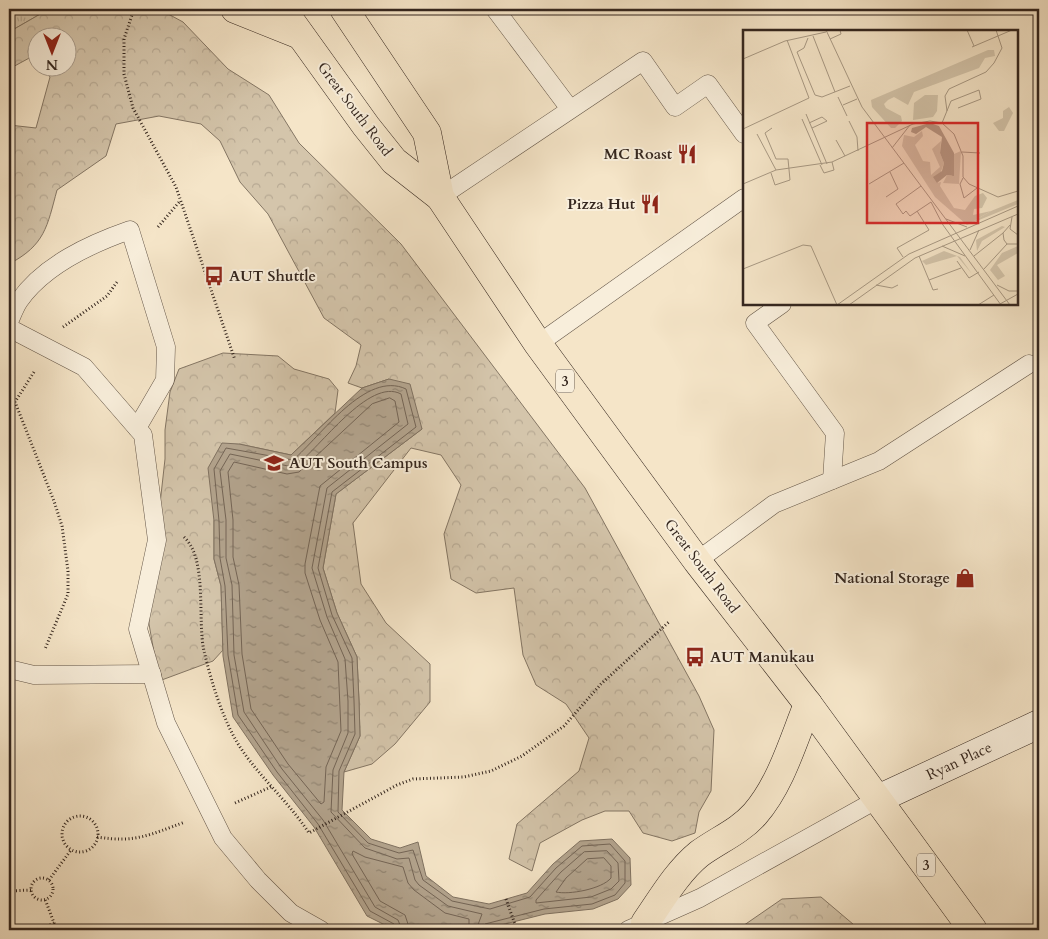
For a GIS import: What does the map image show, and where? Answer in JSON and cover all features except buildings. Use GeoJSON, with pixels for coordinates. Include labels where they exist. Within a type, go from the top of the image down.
{"type":"FeatureCollection","features":[{"type":"Feature","properties":{"kind":"main road"},"geometry":{"type":"LineString","coordinates":[[235,9],[300,35]]}},
{"type":"Feature","properties":{"kind":"main road","name":"Great South Road"},"geometry":{"type":"LineString","coordinates":[[282,9],[366,126],[394,161],[440,197],[538,344],[697,561],[808,704],[973,930]]}},
{"type":"Feature","properties":{"kind":"main road","name":"Great South Road"},"geometry":{"type":"LineString","coordinates":[[344,9],[427,133],[440,197]]}},
{"type":"Feature","properties":{"kind":"main road"},"geometry":{"type":"LineString","coordinates":[[636,927],[699,854],[738,831],[755,814],[781,770],[808,704]]}},
{"type":"Feature","properties":{"kind":"street","name":"Ryan Place"},"geometry":{"type":"LineString","coordinates":[[878,799],[1039,724]]}},
{"type":"Feature","properties":{"kind":"lane"},"geometry":{"type":"LineString","coordinates":[[496,9],[570,109]]}},
{"type":"Feature","properties":{"kind":"lane"},"geometry":{"type":"LineString","coordinates":[[440,197],[643,61],[675,107],[708,84],[743,133]]}},
{"type":"Feature","properties":{"kind":"lane"},"geometry":{"type":"LineString","coordinates":[[538,344],[743,199]]}},
{"type":"Feature","properties":{"kind":"lane"},"geometry":{"type":"LineString","coordinates":[[9,322],[19,301],[38,281],[69,256],[94,243],[130,230],[166,347],[167,366],[165,380],[137,428]]}},
{"type":"Feature","properties":{"kind":"lane"},"geometry":{"type":"LineString","coordinates":[[781,305],[756,323],[835,433],[832,480]]}},
{"type":"Feature","properties":{"kind":"lane"},"geometry":{"type":"LineString","coordinates":[[9,328],[84,367],[143,435],[157,540],[138,630],[166,724],[223,838],[258,880],[291,913],[321,930]]}},
{"type":"Feature","properties":{"kind":"lane"},"geometry":{"type":"LineString","coordinates":[[697,561],[774,504],[879,461],[1029,364]]}},
{"type":"Feature","properties":{"kind":"lane"},"geometry":{"type":"LineString","coordinates":[[9,669],[34,675],[152,674]]}},
{"type":"Feature","properties":{"kind":"lane"},"geometry":{"type":"LineString","coordinates":[[636,927],[708,894],[878,799]]}},
{"type":"Feature","properties":{"kind":"path"},"geometry":{"type":"LineString","coordinates":[[134,9],[124,39],[124,74],[133,108],[162,159],[180,201],[235,360]]}},
{"type":"Feature","properties":{"kind":"path"},"geometry":{"type":"LineString","coordinates":[[34,675],[68,594],[68,571],[62,526],[15,402],[60,328],[107,296],[137,253],[180,201]]}},
{"type":"Feature","properties":{"kind":"path"},"geometry":{"type":"LineString","coordinates":[[152,506],[188,540],[196,555],[204,650],[221,706],[244,753],[293,808],[309,832],[397,785],[414,779],[464,776],[491,771],[522,756],[564,726],[601,684],[670,621]]}},
{"type":"Feature","properties":{"kind":"path"},"geometry":{"type":"LineString","coordinates":[[97,836],[119,840],[136,840],[210,814],[273,786]]}},
{"type":"Feature","properties":{"kind":"path"},"geometry":{"type":"LineString","coordinates":[[81,816],[91,821],[97,831],[96,842],[83,852],[71,850],[66,846],[62,835],[65,824],[75,817],[81,816]]}},
{"type":"Feature","properties":{"kind":"path"},"geometry":{"type":"LineString","coordinates":[[49,880],[71,850]]}},
{"type":"Feature","properties":{"kind":"path"},"geometry":{"type":"LineString","coordinates":[[42,878],[49,880],[53,886],[52,893],[45,899],[34,896],[31,890],[35,880],[42,878]]}},
{"type":"Feature","properties":{"kind":"path"},"geometry":{"type":"LineString","coordinates":[[9,891],[31,890]]}},
{"type":"Feature","properties":{"kind":"path"},"geometry":{"type":"LineString","coordinates":[[9,898],[14,891]]}},
{"type":"Feature","properties":{"kind":"path"},"geometry":{"type":"LineString","coordinates":[[37,930],[54,922],[45,899]]}},
{"type":"Feature","properties":{"kind":"path"},"geometry":{"type":"LineString","coordinates":[[506,899],[517,930]]}},
{"type":"Feature","properties":{"kind":"green space"},"geometry":{"type":"Polygon","coordinates":[[[20,9],[49,9],[9,32],[9,14],[20,9]]]}},
{"type":"Feature","properties":{"kind":"green space"},"geometry":{"type":"Polygon","coordinates":[[[49,9],[159,9],[183,22],[228,69],[269,95],[299,143],[401,244],[585,488],[699,696],[714,730],[711,791],[699,812],[695,833],[672,841],[643,833],[629,811],[605,811],[582,820],[540,843],[532,871],[509,859],[517,824],[579,771],[589,738],[566,704],[536,685],[523,655],[514,588],[476,593],[451,579],[444,534],[461,485],[441,455],[411,448],[353,523],[361,584],[386,623],[430,664],[430,702],[395,744],[372,764],[344,772],[360,736],[359,701],[357,657],[337,613],[323,568],[336,494],[422,429],[389,379],[362,388],[348,383],[356,366],[361,345],[324,318],[268,214],[240,182],[220,141],[201,124],[159,116],[116,124],[106,156],[57,190],[43,234],[30,250],[9,264],[9,125],[36,128],[50,78],[78,78],[78,28],[28,28],[28,59],[9,69],[9,32],[49,9]]]}},
{"type":"Feature","properties":{"kind":"green space"},"geometry":{"type":"Polygon","coordinates":[[[223,353],[278,356],[294,369],[329,379],[338,390],[335,413],[291,455],[239,444],[214,521],[214,559],[221,586],[223,650],[213,661],[159,681],[149,624],[149,603],[165,459],[165,430],[170,392],[179,369],[223,353]]]}},
{"type":"Feature","properties":{"kind":"green space"},"geometry":{"type":"Polygon","coordinates":[[[821,897],[860,930],[737,930],[782,899],[821,897]]]}},
{"type":"Feature","properties":{"kind":"water"},"geometry":{"type":"Polygon","coordinates":[[[389,379],[410,384],[422,429],[336,494],[323,568],[337,613],[357,657],[360,736],[344,772],[342,810],[371,839],[400,848],[418,842],[426,876],[453,897],[489,904],[527,893],[553,864],[580,841],[612,839],[630,858],[631,885],[618,899],[593,909],[545,914],[481,930],[395,930],[367,916],[314,827],[273,775],[233,717],[223,656],[221,586],[214,559],[214,521],[208,468],[222,443],[239,444],[291,455],[362,388],[389,379]]]}},
{"type":"Feature","properties":{"kind":"place","name":"MC Roast"},"geometry":{"type":"Point","coordinates":[687,154]}},
{"type":"Feature","properties":{"kind":"place","name":"Pizza Hut"},"geometry":{"type":"Point","coordinates":[650,204]}},
{"type":"Feature","properties":{"kind":"place","name":"AUT Shuttle"},"geometry":{"type":"Point","coordinates":[214,276]}},
{"type":"Feature","properties":{"kind":"place","name":"AUT South Campus"},"geometry":{"type":"Point","coordinates":[274,463]}},
{"type":"Feature","properties":{"kind":"place","name":"National Storage"},"geometry":{"type":"Point","coordinates":[965,578]}},
{"type":"Feature","properties":{"kind":"place","name":"AUT Manukau"},"geometry":{"type":"Point","coordinates":[695,657]}}]}
